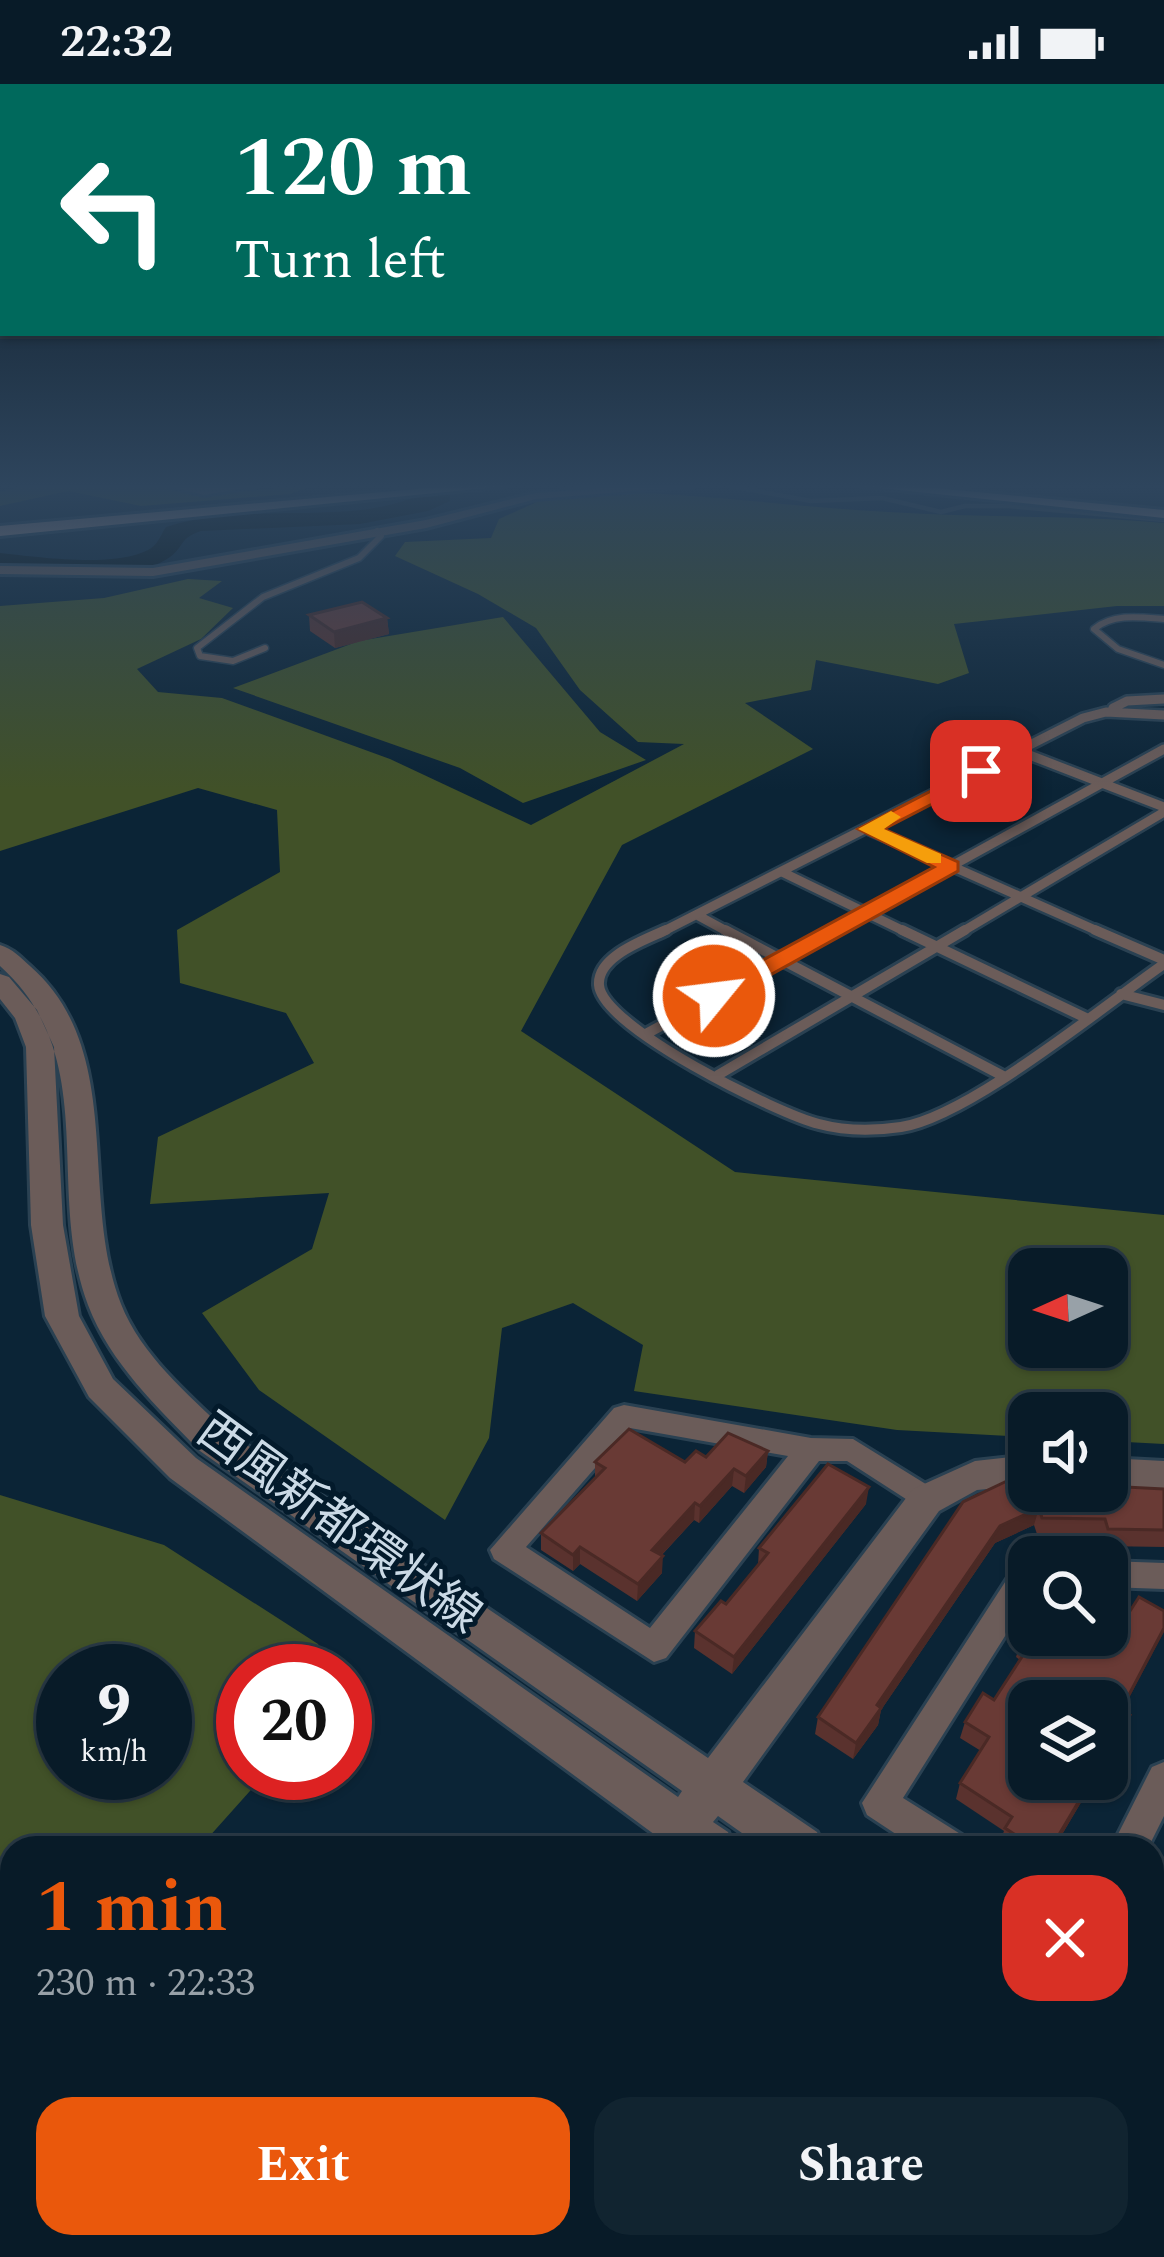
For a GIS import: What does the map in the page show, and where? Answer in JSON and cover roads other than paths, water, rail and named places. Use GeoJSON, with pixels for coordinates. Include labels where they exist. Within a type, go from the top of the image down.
{"type":"FeatureCollection","features":[{"type":"Feature","properties":{"kind":"street","name":"西風新都環状線"},"geometry":{"type":"LineString","coordinates":[[0,953],[34,981],[56,1010],[71,1042],[81,1108],[85,1221],[103,1304],[145,1372],[213,1441],[783,1836]]}},
{"type":"Feature","properties":{"kind":"street","name":"西風新都環状線"},"geometry":{"type":"LineString","coordinates":[[0,982],[28,1016],[40,1047],[47,1225],[62,1316],[101,1388],[183,1468],[694,1836]]}},
{"type":"Feature","properties":{"kind":"street"},"geometry":{"type":"LineString","coordinates":[[811,1449],[654,1648],[505,1550],[624,1416],[811,1449],[853,1450],[926,1500]]}},
{"type":"Feature","properties":{"kind":"street"},"geometry":{"type":"LineString","coordinates":[[698,1836],[712,1788],[926,1500],[957,1479],[1008,1470]]}},
{"type":"Feature","properties":{"kind":"street"},"geometry":{"type":"LineString","coordinates":[[1128,1474],[1164,1476]]}},
{"type":"Feature","properties":{"kind":"street"},"geometry":{"type":"LineString","coordinates":[[1128,1575],[1164,1576]]}},
{"type":"Feature","properties":{"kind":"street"},"geometry":{"type":"LineString","coordinates":[[931,1836],[880,1802],[1008,1604]]}},
{"type":"Feature","properties":{"kind":"street"},"geometry":{"type":"LineString","coordinates":[[1136,1836],[1164,1779]]}},
{"type":"Feature","properties":{"kind":"lane"},"geometry":{"type":"LineString","coordinates":[[265,648],[250,658],[230,662],[200,656],[197,648],[263,597],[286,587]]}},
{"type":"Feature","properties":{"kind":"lane"},"geometry":{"type":"LineString","coordinates":[[1164,619],[1128,616],[1099,623],[1094,629],[1118,649],[1164,665]]}},
{"type":"Feature","properties":{"kind":"lane"},"geometry":{"type":"LineString","coordinates":[[868,829],[1164,962],[950,1112],[916,1127],[875,1134],[833,1131],[794,1118],[646,1034],[608,1005],[598,986],[603,968],[624,951],[1083,718],[1127,701],[1164,699]]}},
{"type":"Feature","properties":{"kind":"lane"},"geometry":{"type":"LineString","coordinates":[[1106,712],[1164,716]]}},
{"type":"Feature","properties":{"kind":"lane"},"geometry":{"type":"LineString","coordinates":[[646,1034],[1164,748]]}},
{"type":"Feature","properties":{"kind":"lane"},"geometry":{"type":"LineString","coordinates":[[1019,751],[1164,809]]}},
{"type":"Feature","properties":{"kind":"lane"},"geometry":{"type":"LineString","coordinates":[[718,1075],[1164,809]]}},
{"type":"Feature","properties":{"kind":"lane"},"geometry":{"type":"LineString","coordinates":[[782,872],[1086,1018]]}},
{"type":"Feature","properties":{"kind":"lane"},"geometry":{"type":"LineString","coordinates":[[697,915],[1004,1076]]}},
{"type":"Feature","properties":{"kind":"lane"},"geometry":{"type":"LineString","coordinates":[[1121,994],[1164,1005]]}}]}
